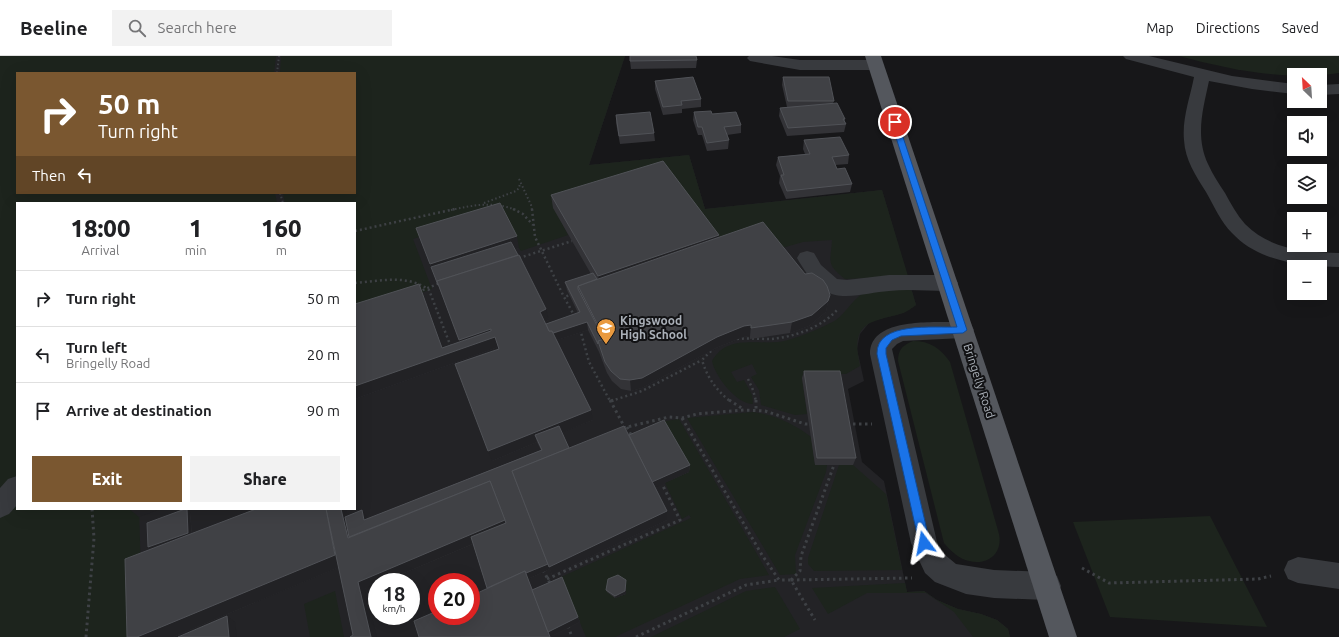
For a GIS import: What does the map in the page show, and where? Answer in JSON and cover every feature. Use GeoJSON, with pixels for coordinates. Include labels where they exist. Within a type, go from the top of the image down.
{"type":"FeatureCollection","features":[{"type":"Feature","properties":{"kind":"main road","name":"Bringelly Road"},"geometry":{"type":"LineString","coordinates":[[875,60],[1063,637]]}},
{"type":"Feature","properties":{"kind":"street"},"geometry":{"type":"LineString","coordinates":[[1131,56],[1248,84],[1287,88]]}},
{"type":"Feature","properties":{"kind":"street"},"geometry":{"type":"LineString","coordinates":[[755,58],[800,65],[875,60]]}},
{"type":"Feature","properties":{"kind":"street"},"geometry":{"type":"LineString","coordinates":[[1202,74],[1192,128],[1192,139],[1197,160],[1204,175],[1235,224],[1254,241],[1272,250],[1301,258],[1339,260]]}},
{"type":"Feature","properties":{"kind":"street"},"geometry":{"type":"LineString","coordinates":[[1327,90],[1339,89]]}},
{"type":"Feature","properties":{"kind":"street"},"geometry":{"type":"LineString","coordinates":[[808,258],[814,270],[830,284],[837,287],[847,288],[889,283],[948,284]]}},
{"type":"Feature","properties":{"kind":"street"},"geometry":{"type":"LineString","coordinates":[[963,330],[900,333],[889,338],[881,347],[881,354],[924,543],[934,564],[944,572],[957,579],[971,582],[1047,586]]}},
{"type":"Feature","properties":{"kind":"street"},"geometry":{"type":"LineString","coordinates":[[0,506],[16,488]]}},
{"type":"Feature","properties":{"kind":"street"},"geometry":{"type":"LineString","coordinates":[[1298,570],[1339,576]]}},
{"type":"Feature","properties":{"kind":"path"},"geometry":{"type":"LineString","coordinates":[[277,72],[279,56]]}},
{"type":"Feature","properties":{"kind":"path"},"geometry":{"type":"LineString","coordinates":[[356,231],[480,204],[516,191],[519,188],[520,181],[531,205],[535,237],[564,297],[579,323],[589,362],[610,401],[634,440]]}},
{"type":"Feature","properties":{"kind":"path"},"geometry":{"type":"LineString","coordinates":[[480,204],[505,206],[529,218],[533,225]]}},
{"type":"Feature","properties":{"kind":"path"},"geometry":{"type":"LineString","coordinates":[[518,258],[572,241]]}},
{"type":"Feature","properties":{"kind":"path"},"geometry":{"type":"LineString","coordinates":[[356,283],[393,280],[412,281],[424,286],[428,290],[454,353]]}},
{"type":"Feature","properties":{"kind":"path"},"geometry":{"type":"LineString","coordinates":[[413,294],[428,290],[445,282]]}},
{"type":"Feature","properties":{"kind":"path"},"geometry":{"type":"LineString","coordinates":[[735,340],[778,338],[815,326],[837,310],[842,301],[837,287]]}},
{"type":"Feature","properties":{"kind":"path"},"geometry":{"type":"LineString","coordinates":[[564,297],[577,292]]}},
{"type":"Feature","properties":{"kind":"path"},"geometry":{"type":"LineString","coordinates":[[572,331],[587,327]]}},
{"type":"Feature","properties":{"kind":"path"},"geometry":{"type":"LineString","coordinates":[[610,401],[642,391],[702,360],[710,351],[716,348]]}},
{"type":"Feature","properties":{"kind":"path"},"geometry":{"type":"LineString","coordinates":[[702,360],[705,372],[720,392],[733,404],[744,410]]}},
{"type":"Feature","properties":{"kind":"path"},"geometry":{"type":"LineString","coordinates":[[748,378],[755,390],[757,401],[756,410]]}},
{"type":"Feature","properties":{"kind":"path"},"geometry":{"type":"LineString","coordinates":[[620,430],[626,427],[669,417],[682,418],[697,414],[744,410],[756,410],[805,424],[816,424]]}},
{"type":"Feature","properties":{"kind":"path"},"geometry":{"type":"LineString","coordinates":[[682,418],[762,556],[779,580]]}},
{"type":"Feature","properties":{"kind":"path"},"geometry":{"type":"LineString","coordinates":[[846,424],[878,424]]}},
{"type":"Feature","properties":{"kind":"path"},"geometry":{"type":"LineString","coordinates":[[790,580],[800,571],[801,556],[834,465]]}},
{"type":"Feature","properties":{"kind":"path"},"geometry":{"type":"LineString","coordinates":[[547,579],[680,520],[662,484]]}},
{"type":"Feature","properties":{"kind":"path"},"geometry":{"type":"LineString","coordinates":[[86,637],[94,538],[92,510]]}},
{"type":"Feature","properties":{"kind":"path"},"geometry":{"type":"LineString","coordinates":[[541,564],[547,579],[553,588]]}},
{"type":"Feature","properties":{"kind":"path"},"geometry":{"type":"LineString","coordinates":[[1082,568],[1109,582],[1258,579],[1298,570]]}},
{"type":"Feature","properties":{"kind":"path"},"geometry":{"type":"LineString","coordinates":[[636,637],[746,585],[779,580],[904,580],[910,579],[917,575]]}},
{"type":"Feature","properties":{"kind":"path"},"geometry":{"type":"LineString","coordinates":[[790,580],[815,620]]}},
{"type":"Feature","properties":{"kind":"path"},"geometry":{"type":"LineString","coordinates":[[566,621],[572,637]]}},
{"type":"Feature","properties":{"kind":"shaded area","name":"Kingswood High School"},"geometry":{"type":"Polygon","coordinates":[[[0,56],[625,56],[589,165],[689,155],[705,209],[882,190],[916,305],[903,313],[869,323],[860,334],[857,349],[864,381],[848,389],[862,462],[884,481],[907,592],[924,591],[937,600],[958,609],[981,614],[997,620],[1008,629],[1010,637],[0,637],[0,56]]]}},
{"type":"Feature","properties":{"kind":"shaded area"},"geometry":{"type":"Polygon","coordinates":[[[0,56],[276,56],[274,72],[16,72],[16,194],[275,194],[277,202],[16,202],[16,510],[139,510],[143,637],[0,637],[0,56]]]}},
{"type":"Feature","properties":{"kind":"shaded area"},"geometry":{"type":"Polygon","coordinates":[[[281,56],[625,56],[589,165],[689,155],[705,209],[882,190],[908,276],[845,279],[834,269],[831,262],[832,240],[803,242],[782,248],[713,242],[554,208],[568,235],[521,251],[519,248],[454,226],[413,239],[432,289],[356,317],[356,202],[285,202],[283,194],[356,194],[356,72],[280,72],[281,56]]]}},
{"type":"Feature","properties":{"kind":"shaded area"},"geometry":{"type":"Polygon","coordinates":[[[1179,56],[1339,56],[1339,73],[1327,74],[1327,68],[1287,68],[1287,75],[1258,73],[1218,66],[1179,56]]]}},
{"type":"Feature","properties":{"kind":"shaded area"},"geometry":{"type":"Polygon","coordinates":[[[904,287],[912,291],[916,305],[910,310],[878,320],[864,327],[860,332],[857,345],[860,366],[846,374],[804,372],[802,378],[807,414],[795,415],[761,405],[759,390],[751,377],[757,374],[752,364],[731,372],[737,382],[744,380],[752,395],[753,404],[746,403],[733,394],[717,374],[712,361],[719,352],[727,346],[737,343],[778,342],[793,339],[836,320],[854,300],[868,291],[881,288],[904,287]]]}},
{"type":"Feature","properties":{"kind":"shaded area"},"geometry":{"type":"Polygon","coordinates":[[[913,341],[925,342],[934,346],[950,362],[999,534],[999,547],[996,552],[988,560],[982,562],[969,561],[959,557],[944,543],[898,361],[900,350],[906,344],[913,341]]]}},
{"type":"Feature","properties":{"kind":"shaded area"},"geometry":{"type":"Polygon","coordinates":[[[753,412],[777,418],[805,432],[811,437],[815,465],[827,465],[826,472],[795,555],[796,574],[780,575],[687,418],[753,412]]]}},
{"type":"Feature","properties":{"kind":"shaded area"},"geometry":{"type":"Polygon","coordinates":[[[679,419],[769,575],[740,579],[615,637],[586,637],[561,577],[691,518],[689,515],[682,519],[665,483],[636,432],[666,421],[679,419]]]}},
{"type":"Feature","properties":{"kind":"shaded area"},"geometry":{"type":"Polygon","coordinates":[[[839,465],[853,465],[886,494],[902,570],[814,571],[808,564],[808,558],[839,465]]]}},
{"type":"Feature","properties":{"kind":"shaded area"},"geometry":{"type":"Polygon","coordinates":[[[1210,516],[1267,627],[1110,617],[1073,522],[1210,516]]]}},
{"type":"Feature","properties":{"kind":"shaded area"},"geometry":{"type":"Polygon","coordinates":[[[905,583],[907,592],[924,591],[937,600],[958,609],[981,614],[997,620],[1008,629],[1010,637],[973,637],[954,612],[926,593],[867,593],[828,614],[812,588],[905,583]]]}},
{"type":"Feature","properties":{"kind":"shaded area"},"geometry":{"type":"Polygon","coordinates":[[[775,587],[800,629],[784,637],[651,637],[746,591],[775,587]]]}},
{"type":"Feature","properties":{"kind":"shaded area"},"geometry":{"type":"Polygon","coordinates":[[[335,591],[344,637],[310,637],[304,604],[335,591]]]}},
{"type":"Feature","properties":{"kind":"building"},"geometry":{"type":"Polygon","coordinates":[[[630,56],[696,56],[697,60],[630,61],[630,56]]]}},
{"type":"Feature","properties":{"kind":"building"},"geometry":{"type":"Polygon","coordinates":[[[693,77],[701,99],[681,101],[682,105],[663,107],[655,81],[693,77]]]}},
{"type":"Feature","properties":{"kind":"building"},"geometry":{"type":"Polygon","coordinates":[[[783,77],[829,77],[834,101],[788,101],[783,77]]]}},
{"type":"Feature","properties":{"kind":"building"},"geometry":{"type":"Polygon","coordinates":[[[837,103],[846,124],[788,128],[780,108],[837,103]]]}},
{"type":"Feature","properties":{"kind":"building"},"geometry":{"type":"Polygon","coordinates":[[[711,111],[712,114],[736,112],[741,125],[724,127],[729,140],[707,143],[702,127],[698,127],[694,112],[711,111]]]}},
{"type":"Feature","properties":{"kind":"building"},"geometry":{"type":"Polygon","coordinates":[[[650,112],[654,133],[619,136],[616,115],[650,112]]]}},
{"type":"Feature","properties":{"kind":"building"},"geometry":{"type":"Polygon","coordinates":[[[840,137],[849,155],[832,157],[837,169],[845,168],[852,184],[787,191],[781,175],[784,175],[778,157],[810,154],[804,140],[840,137]]]}},
{"type":"Feature","properties":{"kind":"building"},"geometry":{"type":"Polygon","coordinates":[[[663,161],[719,235],[598,276],[551,195],[663,161]]]}},
{"type":"Feature","properties":{"kind":"building"},"geometry":{"type":"Polygon","coordinates":[[[500,203],[517,236],[430,264],[416,228],[500,203]]]}},
{"type":"Feature","properties":{"kind":"building"},"geometry":{"type":"Polygon","coordinates":[[[763,222],[805,274],[812,273],[823,280],[830,295],[828,301],[812,315],[792,322],[751,328],[751,325],[744,326],[717,337],[642,378],[630,380],[620,379],[611,371],[605,362],[598,341],[605,339],[578,286],[763,222]]]}},
{"type":"Feature","properties":{"kind":"building"},"geometry":{"type":"Polygon","coordinates":[[[511,242],[518,255],[437,281],[438,285],[431,267],[511,242]]]}},
{"type":"Feature","properties":{"kind":"building"},"geometry":{"type":"Polygon","coordinates":[[[519,255],[546,309],[540,312],[549,331],[552,331],[591,410],[488,451],[455,364],[499,349],[495,337],[356,386],[356,304],[419,284],[442,348],[491,331],[491,329],[459,340],[437,281],[519,255]]]}},
{"type":"Feature","properties":{"kind":"building"},"geometry":{"type":"Polygon","coordinates":[[[593,273],[597,279],[578,286],[578,289],[604,339],[598,341],[598,344],[587,322],[553,333],[552,331],[549,331],[546,324],[580,312],[565,282],[593,273]]]}},
{"type":"Feature","properties":{"kind":"building"},"geometry":{"type":"Polygon","coordinates":[[[804,371],[840,371],[856,458],[817,458],[804,371]]]}},
{"type":"Feature","properties":{"kind":"building"},"geometry":{"type":"Polygon","coordinates":[[[664,420],[690,465],[652,482],[629,435],[664,420]]]}},
{"type":"Feature","properties":{"kind":"building"},"geometry":{"type":"Polygon","coordinates":[[[559,426],[569,448],[512,471],[548,564],[526,573],[525,571],[487,588],[471,537],[506,523],[490,481],[349,537],[345,517],[362,510],[364,520],[542,450],[535,435],[559,426]]]}},
{"type":"Feature","properties":{"kind":"building"},"geometry":{"type":"Polygon","coordinates":[[[624,426],[667,511],[549,567],[512,471],[624,426]]]}},
{"type":"Feature","properties":{"kind":"building"},"geometry":{"type":"Polygon","coordinates":[[[490,481],[505,520],[379,573],[368,573],[368,578],[358,582],[371,637],[350,637],[353,635],[326,510],[341,510],[348,538],[490,481]]]}},
{"type":"Feature","properties":{"kind":"building"},"geometry":{"type":"Polygon","coordinates":[[[182,510],[187,510],[188,533],[148,547],[147,523],[182,510]]]}},
{"type":"Feature","properties":{"kind":"building"},"geometry":{"type":"Polygon","coordinates":[[[253,510],[326,510],[335,555],[137,637],[127,637],[125,559],[253,510]]]}},
{"type":"Feature","properties":{"kind":"building"},"geometry":{"type":"Polygon","coordinates":[[[525,571],[550,637],[419,637],[415,625],[420,625],[420,618],[428,615],[428,625],[480,625],[480,592],[525,571]]]}},
{"type":"Feature","properties":{"kind":"building"},"geometry":{"type":"Polygon","coordinates":[[[618,575],[626,580],[625,591],[615,596],[606,590],[608,579],[618,575]]]}},
{"type":"Feature","properties":{"kind":"building"},"geometry":{"type":"Polygon","coordinates":[[[562,577],[578,617],[548,632],[532,590],[562,577]]]}},
{"type":"Feature","properties":{"kind":"building"},"geometry":{"type":"Polygon","coordinates":[[[227,616],[229,637],[178,637],[227,616]]]}},
{"type":"Feature","properties":{"kind":"place","name":"Kingswood High School"},"geometry":{"type":"Point","coordinates":[606,345]}},
{"type":"Feature","properties":{"kind":"route"},"geometry":{"type":"LineString","coordinates":[[895,122],[963,330],[900,333],[892,335],[883,343],[881,347],[881,354],[924,543]]}}]}
